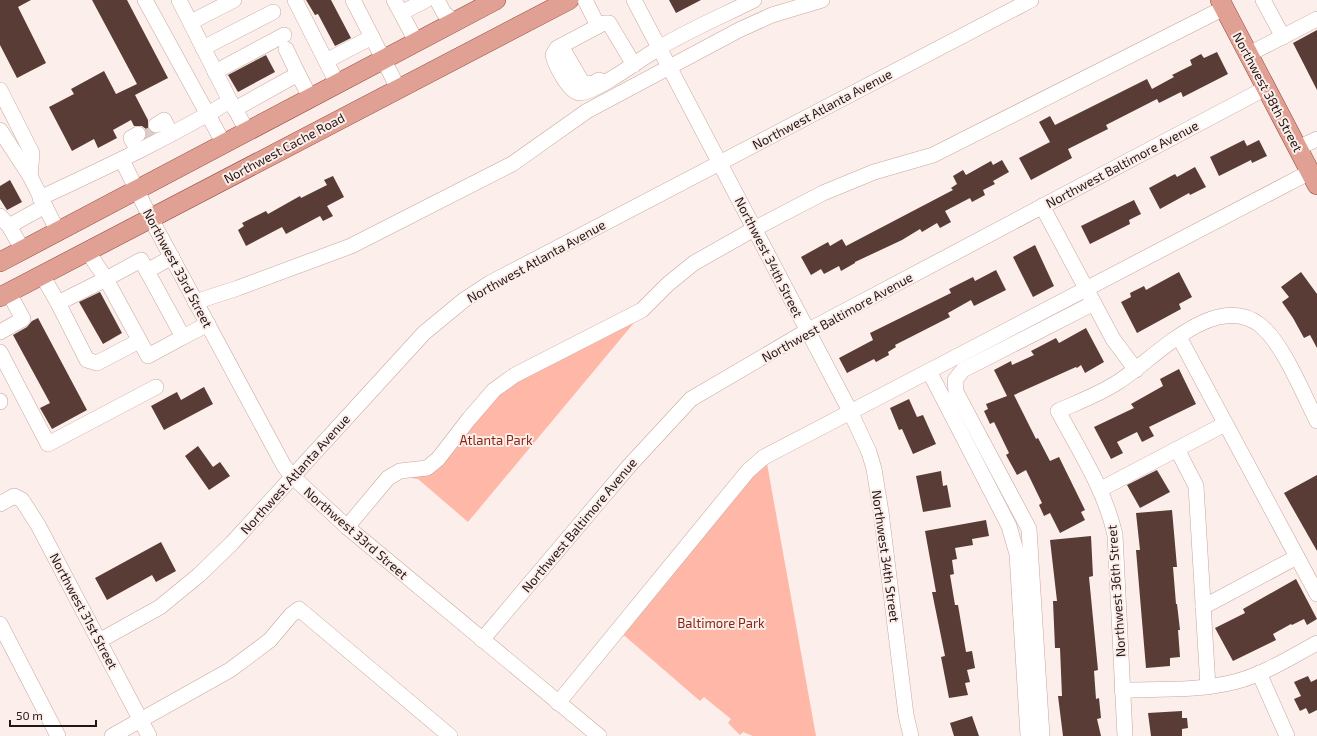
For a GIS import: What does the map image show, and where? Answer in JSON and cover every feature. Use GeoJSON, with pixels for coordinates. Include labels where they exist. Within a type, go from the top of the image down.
{"type":"FeatureCollection","features":[{"type":"Feature","properties":{"kind":"main road","name":"Northwest Cache Road"},"geometry":{"type":"LineString","coordinates":[[4,295],[88,252],[150,217],[569,0]]}},
{"type":"Feature","properties":{"kind":"main road"},"geometry":{"type":"LineString","coordinates":[[0,262],[416,41],[455,22],[488,2]]}},
{"type":"Feature","properties":{"kind":"main road","name":"Northwest 38th Street"},"geometry":{"type":"LineString","coordinates":[[1222,4],[1314,178]]}},
{"type":"Feature","properties":{"kind":"street"},"geometry":{"type":"LineString","coordinates":[[145,0],[224,144]]}},
{"type":"Feature","properties":{"kind":"street"},"geometry":{"type":"LineString","coordinates":[[190,22],[234,0]]}},
{"type":"Feature","properties":{"kind":"street"},"geometry":{"type":"LineString","coordinates":[[295,0],[337,83]]}},
{"type":"Feature","properties":{"kind":"street"},"geometry":{"type":"LineString","coordinates":[[301,0],[316,27],[316,41]]}},
{"type":"Feature","properties":{"kind":"street"},"geometry":{"type":"LineString","coordinates":[[353,0],[398,88]]}},
{"type":"Feature","properties":{"kind":"street"},"geometry":{"type":"LineString","coordinates":[[416,41],[398,6],[426,0]]}},
{"type":"Feature","properties":{"kind":"street"},"geometry":{"type":"LineString","coordinates":[[437,0],[444,13],[455,22]]}},
{"type":"Feature","properties":{"kind":"street"},"geometry":{"type":"LineString","coordinates":[[585,0],[598,26]]}},
{"type":"Feature","properties":{"kind":"street","name":"Northwest 34th Street"},"geometry":{"type":"LineString","coordinates":[[634,0],[850,411],[869,452],[874,469],[882,520],[906,715],[911,736]]}},
{"type":"Feature","properties":{"kind":"street"},"geometry":{"type":"LineString","coordinates":[[631,67],[612,26],[609,23],[598,26],[561,46],[555,51],[554,58],[568,86],[573,91],[579,93],[588,90],[631,67],[659,48],[754,0]]}},
{"type":"Feature","properties":{"kind":"street"},"geometry":{"type":"LineString","coordinates":[[196,302],[351,246],[512,164],[587,110],[739,30],[772,15],[822,0]]}},
{"type":"Feature","properties":{"kind":"street","name":"Northwest Atlanta Avenue"},"geometry":{"type":"LineString","coordinates":[[99,641],[160,607],[200,575],[232,543],[424,333],[464,300],[490,283],[1031,0]]}},
{"type":"Feature","properties":{"kind":"street"},"geometry":{"type":"LineString","coordinates":[[1263,0],[1283,37]]}},
{"type":"Feature","properties":{"kind":"street"},"geometry":{"type":"LineString","coordinates":[[182,1],[190,22],[232,105],[247,131]]}},
{"type":"Feature","properties":{"kind":"street"},"geometry":{"type":"LineString","coordinates":[[347,527],[388,478],[400,471],[427,468],[438,459],[494,390],[515,375],[642,310],[668,284],[694,263],[754,228],[824,193],[874,172],[933,155],[1222,4]]}},
{"type":"Feature","properties":{"kind":"street"},"geometry":{"type":"LineString","coordinates":[[203,48],[273,12]]}},
{"type":"Feature","properties":{"kind":"street"},"geometry":{"type":"LineString","coordinates":[[1248,54],[1317,19]]}},
{"type":"Feature","properties":{"kind":"street"},"geometry":{"type":"LineString","coordinates":[[326,61],[372,37]]}},
{"type":"Feature","properties":{"kind":"street"},"geometry":{"type":"LineString","coordinates":[[215,72],[285,42],[298,74],[310,97]]}},
{"type":"Feature","properties":{"kind":"street"},"geometry":{"type":"LineString","coordinates":[[23,250],[5,221],[122,160],[138,142],[163,129],[232,105],[298,74]]}},
{"type":"Feature","properties":{"kind":"street","name":"Northwest Baltimore Avenue"},"geometry":{"type":"LineString","coordinates":[[482,640],[629,466],[691,399],[807,331],[1266,88]]}},
{"type":"Feature","properties":{"kind":"street"},"geometry":{"type":"LineString","coordinates":[[0,90],[32,153],[30,176]]}},
{"type":"Feature","properties":{"kind":"street"},"geometry":{"type":"LineString","coordinates":[[1,135],[30,176],[58,232]]}},
{"type":"Feature","properties":{"kind":"street"},"geometry":{"type":"LineString","coordinates":[[1298,148],[1317,139]]}},
{"type":"Feature","properties":{"kind":"street","name":"Northwest 33rd Street"},"geometry":{"type":"LineString","coordinates":[[122,160],[150,217],[284,466],[292,476],[347,527],[599,736]]}},
{"type":"Feature","properties":{"kind":"street"},"geometry":{"type":"LineString","coordinates":[[558,703],[748,471],[764,457],[1086,289],[1314,178]]}},
{"type":"Feature","properties":{"kind":"street"},"geometry":{"type":"LineString","coordinates":[[1042,206],[1113,339],[1136,370],[1189,330],[1213,318],[1227,314],[1242,316],[1259,325],[1276,342],[1317,421]]}},
{"type":"Feature","properties":{"kind":"street"},"geometry":{"type":"LineString","coordinates":[[88,252],[106,279],[148,356],[208,324]]}},
{"type":"Feature","properties":{"kind":"street"},"geometry":{"type":"LineString","coordinates":[[146,270],[172,257]]}},
{"type":"Feature","properties":{"kind":"street"},"geometry":{"type":"LineString","coordinates":[[58,303],[141,260],[183,337]]}},
{"type":"Feature","properties":{"kind":"street"},"geometry":{"type":"LineString","coordinates":[[42,275],[87,360],[97,363],[139,341]]}},
{"type":"Feature","properties":{"kind":"street"},"geometry":{"type":"LineString","coordinates":[[0,332],[23,319],[4,295]]}},
{"type":"Feature","properties":{"kind":"street"},"geometry":{"type":"LineString","coordinates":[[1042,736],[1029,529],[956,392],[955,380],[963,370],[1094,303]]}},
{"type":"Feature","properties":{"kind":"street"},"geometry":{"type":"LineString","coordinates":[[1179,337],[1317,594]]}},
{"type":"Feature","properties":{"kind":"street"},"geometry":{"type":"LineString","coordinates":[[0,352],[48,444],[156,387]]}},
{"type":"Feature","properties":{"kind":"street","name":"Northwest 36th Street"},"geometry":{"type":"LineString","coordinates":[[1125,736],[1115,535],[1110,511],[1101,489],[1058,411],[1118,383],[1136,370]]}},
{"type":"Feature","properties":{"kind":"street"},"geometry":{"type":"LineString","coordinates":[[929,371],[1010,526],[1017,554],[1028,736]]}},
{"type":"Feature","properties":{"kind":"street"},"geometry":{"type":"LineString","coordinates":[[1101,489],[1225,424]]}},
{"type":"Feature","properties":{"kind":"street"},"geometry":{"type":"LineString","coordinates":[[1176,449],[1196,486],[1208,687]]}},
{"type":"Feature","properties":{"kind":"street","name":"Northwest 31st Street"},"geometry":{"type":"LineString","coordinates":[[5,501],[14,496],[22,500],[38,525],[150,736]]}},
{"type":"Feature","properties":{"kind":"street"},"geometry":{"type":"LineString","coordinates":[[1203,607],[1297,557]]}},
{"type":"Feature","properties":{"kind":"street"},"geometry":{"type":"LineString","coordinates":[[112,736],[142,721],[230,670],[270,640],[299,608],[450,736]]}},
{"type":"Feature","properties":{"kind":"street"},"geometry":{"type":"LineString","coordinates":[[0,624],[58,736]]}},
{"type":"Feature","properties":{"kind":"street"},"geometry":{"type":"LineString","coordinates":[[1122,690],[1208,687],[1236,682],[1259,673],[1317,643]]}},
{"type":"Feature","properties":{"kind":"street"},"geometry":{"type":"LineString","coordinates":[[1259,673],[1287,736]]}},
{"type":"Feature","properties":{"kind":"green space","name":"Atlanta Park"},"geometry":{"type":"Polygon","coordinates":[[[638,318],[468,522],[418,479],[398,476],[417,472],[496,392],[638,318]]]}},
{"type":"Feature","properties":{"kind":"green space","name":"Baltimore Park"},"geometry":{"type":"Polygon","coordinates":[[[766,458],[816,736],[753,736],[743,732],[740,735],[728,723],[731,719],[704,697],[700,701],[619,631],[766,458]]]}},
{"type":"Feature","properties":{"kind":"building"},"geometry":{"type":"Polygon","coordinates":[[[0,0],[31,0],[18,7],[46,63],[17,78],[0,45],[0,0]]]}},
{"type":"Feature","properties":{"kind":"building"},"geometry":{"type":"Polygon","coordinates":[[[92,0],[127,0],[168,78],[135,95],[148,120],[148,129],[153,133],[146,137],[146,129],[142,126],[134,126],[131,120],[113,130],[117,138],[98,148],[94,139],[72,151],[49,107],[74,94],[71,89],[104,71],[116,94],[137,84],[92,0]]]}},
{"type":"Feature","properties":{"kind":"building"},"geometry":{"type":"Polygon","coordinates":[[[306,0],[331,0],[351,38],[335,46],[318,14],[315,15],[306,0]]]}},
{"type":"Feature","properties":{"kind":"building"},"geometry":{"type":"Polygon","coordinates":[[[669,0],[701,0],[676,13],[669,0]]]}},
{"type":"Feature","properties":{"kind":"building"},"geometry":{"type":"Polygon","coordinates":[[[1317,30],[1317,90],[1293,43],[1317,30]]]}},
{"type":"Feature","properties":{"kind":"building"},"geometry":{"type":"Polygon","coordinates":[[[1217,52],[1228,74],[1183,97],[1181,92],[1159,103],[1157,99],[1106,125],[1108,129],[1068,149],[1072,158],[1031,180],[1019,158],[1050,142],[1039,122],[1050,116],[1055,125],[1147,79],[1152,89],[1174,77],[1172,75],[1192,65],[1190,60],[1201,54],[1204,58],[1217,52]]]}},
{"type":"Feature","properties":{"kind":"building"},"geometry":{"type":"Polygon","coordinates":[[[266,55],[275,72],[238,92],[228,75],[266,55]]]}},
{"type":"Feature","properties":{"kind":"building"},"geometry":{"type":"Polygon","coordinates":[[[1244,140],[1247,146],[1259,140],[1267,156],[1252,163],[1251,160],[1219,176],[1210,157],[1244,140]]]}},
{"type":"Feature","properties":{"kind":"building"},"geometry":{"type":"Polygon","coordinates":[[[1002,160],[1009,172],[993,181],[995,184],[983,190],[985,195],[972,202],[970,198],[945,211],[951,222],[940,228],[937,223],[922,232],[920,229],[902,240],[855,262],[841,271],[839,266],[824,274],[821,269],[811,275],[801,257],[828,242],[830,246],[842,239],[846,246],[953,190],[951,188],[957,184],[953,176],[963,170],[966,175],[991,161],[993,165],[1002,160]]]}},
{"type":"Feature","properties":{"kind":"building"},"geometry":{"type":"Polygon","coordinates":[[[1195,167],[1206,187],[1190,195],[1189,193],[1160,209],[1149,188],[1175,174],[1177,177],[1195,167]]]}},
{"type":"Feature","properties":{"kind":"building"},"geometry":{"type":"Polygon","coordinates":[[[333,176],[344,197],[327,206],[333,216],[323,221],[320,216],[286,234],[282,227],[246,246],[238,230],[244,226],[242,223],[266,211],[268,214],[300,196],[301,198],[327,185],[324,180],[333,176]]]}},
{"type":"Feature","properties":{"kind":"building"},"geometry":{"type":"Polygon","coordinates":[[[10,180],[22,202],[7,210],[0,199],[0,186],[10,180]]]}},
{"type":"Feature","properties":{"kind":"building"},"geometry":{"type":"Polygon","coordinates":[[[1134,200],[1141,214],[1129,220],[1130,224],[1090,244],[1081,226],[1134,200]]]}},
{"type":"Feature","properties":{"kind":"building"},"geometry":{"type":"Polygon","coordinates":[[[1035,245],[1054,286],[1033,297],[1013,257],[1035,245]]]}},
{"type":"Feature","properties":{"kind":"building"},"geometry":{"type":"Polygon","coordinates":[[[996,270],[1006,290],[974,306],[971,300],[948,313],[950,317],[895,345],[896,347],[888,352],[889,355],[876,362],[874,359],[847,373],[839,358],[873,340],[870,333],[951,293],[949,289],[973,277],[975,281],[996,270]]]}},
{"type":"Feature","properties":{"kind":"building"},"geometry":{"type":"Polygon","coordinates":[[[1179,272],[1192,297],[1179,304],[1181,309],[1137,333],[1121,302],[1131,297],[1130,293],[1144,286],[1146,290],[1179,272]]]}},
{"type":"Feature","properties":{"kind":"building"},"geometry":{"type":"Polygon","coordinates":[[[1301,272],[1317,294],[1317,348],[1310,335],[1304,338],[1282,302],[1289,297],[1281,287],[1301,272]]]}},
{"type":"Feature","properties":{"kind":"building"},"geometry":{"type":"Polygon","coordinates":[[[100,292],[122,333],[103,344],[79,302],[100,292]]]}},
{"type":"Feature","properties":{"kind":"building"},"geometry":{"type":"Polygon","coordinates":[[[38,318],[87,410],[52,429],[40,408],[50,403],[13,335],[27,327],[32,321],[38,318]]]}},
{"type":"Feature","properties":{"kind":"building"},"geometry":{"type":"Polygon","coordinates":[[[1086,328],[1104,362],[1085,373],[1081,365],[1014,395],[1036,439],[1038,438],[1050,461],[1059,457],[1085,510],[1081,512],[1085,520],[1060,533],[1050,513],[1044,516],[1039,505],[1042,503],[1026,470],[1017,475],[1006,455],[1009,453],[994,422],[990,424],[984,411],[988,409],[986,404],[1007,396],[994,370],[1011,361],[1012,365],[1034,355],[1031,351],[1056,338],[1059,343],[1086,328]]]}},
{"type":"Feature","properties":{"kind":"building"},"geometry":{"type":"Polygon","coordinates":[[[1179,369],[1196,404],[1149,427],[1154,436],[1142,442],[1137,432],[1117,442],[1123,453],[1111,459],[1094,427],[1134,408],[1131,404],[1163,386],[1160,379],[1179,369]]]}},
{"type":"Feature","properties":{"kind":"building"},"geometry":{"type":"Polygon","coordinates":[[[204,387],[213,404],[164,430],[151,406],[177,392],[181,400],[204,387]]]}},
{"type":"Feature","properties":{"kind":"building"},"geometry":{"type":"Polygon","coordinates":[[[909,399],[917,417],[923,415],[936,444],[913,454],[902,429],[899,430],[890,408],[909,399]]]}},
{"type":"Feature","properties":{"kind":"building"},"geometry":{"type":"Polygon","coordinates":[[[198,446],[213,467],[220,462],[230,476],[209,490],[185,456],[198,446]]]}},
{"type":"Feature","properties":{"kind":"building"},"geometry":{"type":"Polygon","coordinates":[[[1157,470],[1170,492],[1140,508],[1127,485],[1157,470]]]}},
{"type":"Feature","properties":{"kind":"building"},"geometry":{"type":"Polygon","coordinates":[[[941,471],[943,486],[947,485],[951,507],[923,512],[916,476],[941,471]]]}},
{"type":"Feature","properties":{"kind":"building"},"geometry":{"type":"Polygon","coordinates":[[[1317,475],[1317,551],[1284,493],[1317,475]]]}},
{"type":"Feature","properties":{"kind":"building"},"geometry":{"type":"Polygon","coordinates":[[[1172,510],[1177,567],[1173,567],[1180,630],[1178,630],[1180,657],[1170,658],[1170,666],[1146,668],[1136,550],[1140,550],[1136,513],[1172,510]]]}},
{"type":"Feature","properties":{"kind":"building"},"geometry":{"type":"Polygon","coordinates":[[[986,520],[989,536],[972,539],[973,545],[955,548],[957,559],[952,560],[954,574],[950,575],[955,605],[958,605],[966,652],[972,651],[975,668],[967,670],[970,682],[965,683],[968,695],[949,698],[941,657],[945,656],[932,592],[936,592],[925,531],[986,520]]]}},
{"type":"Feature","properties":{"kind":"building"},"geometry":{"type":"Polygon","coordinates":[[[1091,536],[1093,576],[1089,577],[1098,670],[1094,671],[1096,699],[1099,698],[1101,718],[1097,719],[1101,736],[1063,736],[1058,696],[1062,696],[1060,648],[1055,648],[1053,601],[1057,601],[1050,540],[1091,536]]]}},
{"type":"Feature","properties":{"kind":"building"},"geometry":{"type":"Polygon","coordinates":[[[161,542],[176,571],[156,582],[152,575],[107,600],[95,578],[161,542]]]}},
{"type":"Feature","properties":{"kind":"building"},"geometry":{"type":"Polygon","coordinates":[[[1296,579],[1317,619],[1307,625],[1304,619],[1292,625],[1291,624],[1273,634],[1276,640],[1233,661],[1215,628],[1245,613],[1243,609],[1296,579]]]}},
{"type":"Feature","properties":{"kind":"building"},"geometry":{"type":"Polygon","coordinates":[[[1308,676],[1311,682],[1317,679],[1317,710],[1309,714],[1306,708],[1300,711],[1294,699],[1301,696],[1294,682],[1308,676]]]}},
{"type":"Feature","properties":{"kind":"building"},"geometry":{"type":"Polygon","coordinates":[[[1182,711],[1182,718],[1187,718],[1188,728],[1182,729],[1182,736],[1151,736],[1148,713],[1182,711]]]}},
{"type":"Feature","properties":{"kind":"building"},"geometry":{"type":"Polygon","coordinates":[[[972,716],[979,736],[954,736],[950,723],[972,716]]]}},
{"type":"Feature","properties":{"kind":"tunnel"},"geometry":{"type":"LineString","coordinates":[[141,140],[159,130]]}}]}
